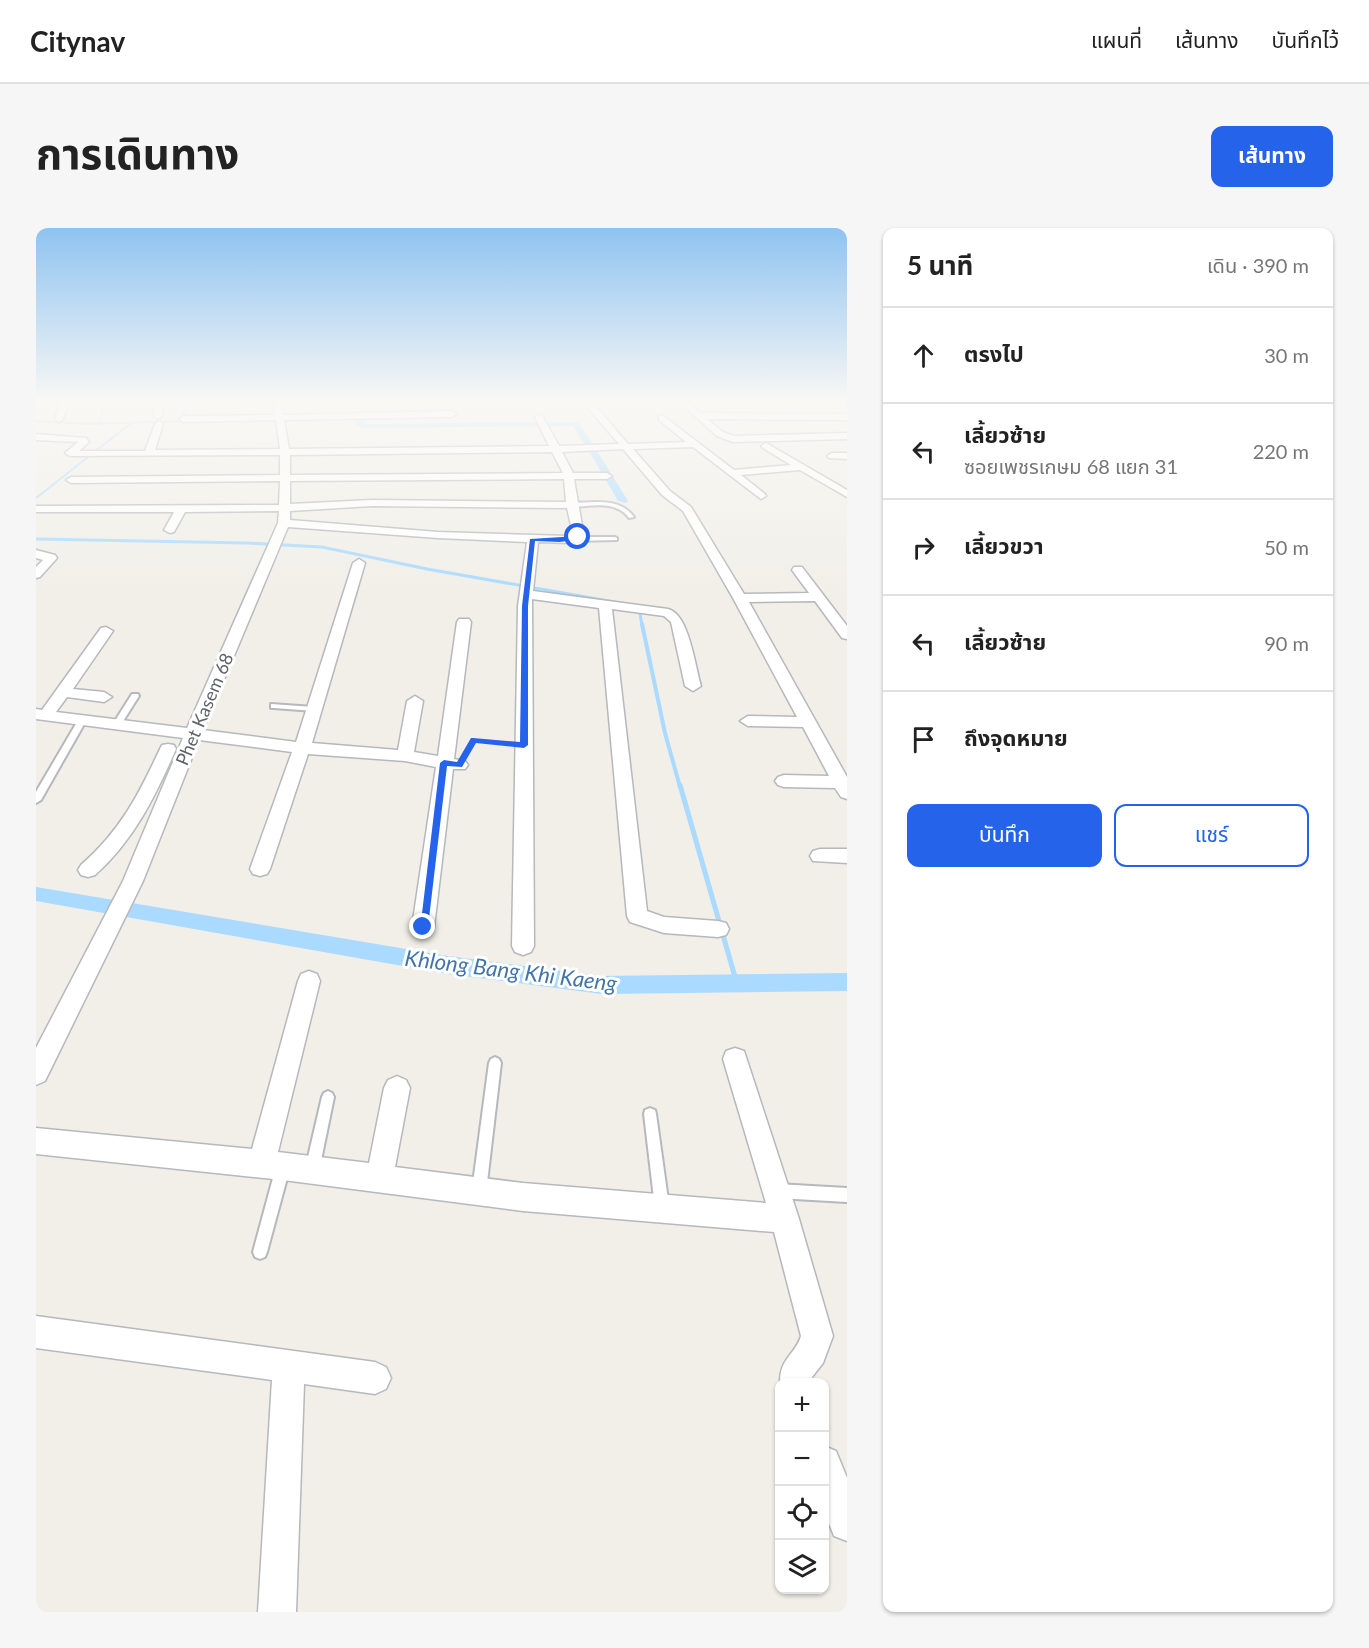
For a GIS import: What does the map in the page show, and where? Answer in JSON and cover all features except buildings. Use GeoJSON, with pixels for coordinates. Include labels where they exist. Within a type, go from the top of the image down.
{"type":"FeatureCollection","features":[{"type":"Feature","properties":{"kind":"street"},"geometry":{"type":"LineString","coordinates":[[101,467],[111,481],[124,513],[181,508],[285,508],[372,503],[572,505]]}},
{"type":"Feature","properties":{"kind":"street"},"geometry":{"type":"LineString","coordinates":[[36,509],[111,481],[131,467]]}},
{"type":"Feature","properties":{"kind":"street"},"geometry":{"type":"LineString","coordinates":[[284,467],[284,524],[477,541],[575,539],[579,534],[572,505],[569,476],[565,467]]}},
{"type":"Feature","properties":{"kind":"street"},"geometry":{"type":"LineString","coordinates":[[644,467],[666,493],[687,509],[740,598],[844,788]]}},
{"type":"Feature","properties":{"kind":"street"},"geometry":{"type":"LineString","coordinates":[[723,467],[761,496]]}},
{"type":"Feature","properties":{"kind":"street"},"geometry":{"type":"LineString","coordinates":[[731,473],[802,467],[847,494]]}},
{"type":"Feature","properties":{"kind":"street"},"geometry":{"type":"LineString","coordinates":[[71,480],[607,476]]}},
{"type":"Feature","properties":{"kind":"street"},"geometry":{"type":"LineString","coordinates":[[170,530],[181,508]]}},
{"type":"Feature","properties":{"kind":"street","name":"Phet Kasem 68"},"geometry":{"type":"LineString","coordinates":[[36,1073],[133,881],[193,734],[284,524]]}},
{"type":"Feature","properties":{"kind":"street"},"geometry":{"type":"LineString","coordinates":[[524,946],[526,594],[533,539]]}},
{"type":"Feature","properties":{"kind":"street"},"geometry":{"type":"LineString","coordinates":[[36,554],[51,558],[36,574]]}},
{"type":"Feature","properties":{"kind":"street"},"geometry":{"type":"LineString","coordinates":[[260,869],[302,748],[359,563]]}},
{"type":"Feature","properties":{"kind":"street"},"geometry":{"type":"LineString","coordinates":[[798,570],[847,635]]}},
{"type":"Feature","properties":{"kind":"street"},"geometry":{"type":"LineString","coordinates":[[526,594],[668,613],[674,616],[693,686]]}},
{"type":"Feature","properties":{"kind":"street"},"geometry":{"type":"LineString","coordinates":[[740,598],[818,597]]}},
{"type":"Feature","properties":{"kind":"street"},"geometry":{"type":"LineString","coordinates":[[605,605],[637,916],[664,925],[718,929]]}},
{"type":"Feature","properties":{"kind":"street"},"geometry":{"type":"LineString","coordinates":[[423,927],[452,764],[464,622]]}},
{"type":"Feature","properties":{"kind":"street"},"geometry":{"type":"LineString","coordinates":[[41,714],[62,692],[106,631]]}},
{"type":"Feature","properties":{"kind":"street"},"geometry":{"type":"LineString","coordinates":[[62,692],[104,697]]}},
{"type":"Feature","properties":{"kind":"street"},"geometry":{"type":"LineString","coordinates":[[405,756],[415,701]]}},
{"type":"Feature","properties":{"kind":"street"},"geometry":{"type":"LineString","coordinates":[[41,714],[302,748],[405,756],[452,764]]}},
{"type":"Feature","properties":{"kind":"street"},"geometry":{"type":"LineString","coordinates":[[748,720],[808,722]]}},
{"type":"Feature","properties":{"kind":"street"},"geometry":{"type":"LineString","coordinates":[[88,870],[111,851],[139,813],[168,749]]}},
{"type":"Feature","properties":{"kind":"street"},"geometry":{"type":"LineString","coordinates":[[784,782],[844,788]]}},
{"type":"Feature","properties":{"kind":"street"},"geometry":{"type":"LineString","coordinates":[[139,813],[159,816]]}},
{"type":"Feature","properties":{"kind":"street"},"geometry":{"type":"LineString","coordinates":[[820,856],[847,856]]}},
{"type":"Feature","properties":{"kind":"street"},"geometry":{"type":"LineString","coordinates":[[272,1165],[309,981]]}},
{"type":"Feature","properties":{"kind":"street"},"geometry":{"type":"LineString","coordinates":[[735,1059],[781,1205],[817,1336],[812,1353],[796,1371],[796,1378]]}},
{"type":"Feature","properties":{"kind":"street"},"geometry":{"type":"LineString","coordinates":[[379,1179],[397,1088]]}},
{"type":"Feature","properties":{"kind":"street"},"geometry":{"type":"LineString","coordinates":[[36,1141],[272,1165],[523,1197],[662,1207],[781,1205]]}},
{"type":"Feature","properties":{"kind":"street"},"geometry":{"type":"LineString","coordinates":[[36,1332],[375,1378]]}},
{"type":"Feature","properties":{"kind":"street"},"geometry":{"type":"LineString","coordinates":[[277,1612],[290,1365]]}},
{"type":"Feature","properties":{"kind":"street"},"geometry":{"type":"LineString","coordinates":[[829,1474],[847,1522]]}},
{"type":"Feature","properties":{"kind":"lane"},"geometry":{"type":"LineString","coordinates":[[572,505],[620,506],[628,510],[631,517]]}},
{"type":"Feature","properties":{"kind":"lane"},"geometry":{"type":"LineString","coordinates":[[575,539],[615,539]]}},
{"type":"Feature","properties":{"kind":"lane"},"geometry":{"type":"LineString","coordinates":[[117,724],[135,696]]}},
{"type":"Feature","properties":{"kind":"lane"},"geometry":{"type":"LineString","coordinates":[[273,706],[314,709]]}},
{"type":"Feature","properties":{"kind":"lane"},"geometry":{"type":"LineString","coordinates":[[36,800],[83,719]]}},
{"type":"Feature","properties":{"kind":"lane"},"geometry":{"type":"LineString","coordinates":[[479,1191],[495,1063]]}},
{"type":"Feature","properties":{"kind":"lane"},"geometry":{"type":"LineString","coordinates":[[312,1170],[328,1097]]}},
{"type":"Feature","properties":{"kind":"lane"},"geometry":{"type":"LineString","coordinates":[[650,1114],[662,1207]]}},
{"type":"Feature","properties":{"kind":"lane"},"geometry":{"type":"LineString","coordinates":[[260,1252],[272,1165]]}},
{"type":"Feature","properties":{"kind":"lane"},"geometry":{"type":"LineString","coordinates":[[781,1205],[847,1195]]}},
{"type":"Feature","properties":{"kind":"path"},"geometry":{"type":"LineString","coordinates":[[452,764],[473,740],[524,745]]}},
{"type":"Feature","properties":{"kind":"waterway"},"geometry":{"type":"LineString","coordinates":[[36,498],[76,467]]}},
{"type":"Feature","properties":{"kind":"waterway"},"geometry":{"type":"LineString","coordinates":[[602,467],[623,501]]}},
{"type":"Feature","properties":{"kind":"waterway"},"geometry":{"type":"LineString","coordinates":[[36,539],[247,543],[322,547],[427,569],[614,602]]}},
{"type":"Feature","properties":{"kind":"waterway"},"geometry":{"type":"LineString","coordinates":[[640,614],[642,625]]}},
{"type":"Feature","properties":{"kind":"waterway"},"geometry":{"type":"LineString","coordinates":[[642,624],[665,733],[680,787]]}},
{"type":"Feature","properties":{"kind":"waterway"},"geometry":{"type":"LineString","coordinates":[[680,785],[737,984]]}},
{"type":"Feature","properties":{"kind":"waterway","name":"Khlong Bang Khi Kaeng"},"geometry":{"type":"LineString","coordinates":[[36,894],[448,965],[602,985],[847,982]]}},
{"type":"Feature","properties":{"kind":"route"},"geometry":{"type":"LineString","coordinates":[[423,927],[444,763],[459,765],[473,740],[524,745],[525,606],[533,539],[570,540],[578,537]]}}]}
